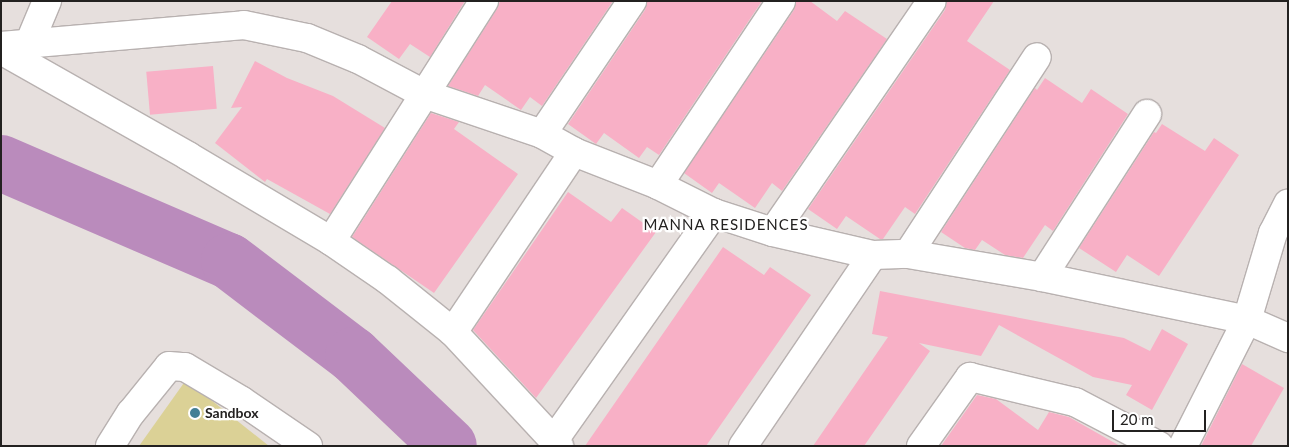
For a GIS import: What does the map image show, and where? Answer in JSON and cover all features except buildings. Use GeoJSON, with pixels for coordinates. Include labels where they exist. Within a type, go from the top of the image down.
{"type":"FeatureCollection","features":[{"type":"Feature","properties":{"kind":"street"},"geometry":{"type":"LineString","coordinates":[[29,44],[47,1]]}},
{"type":"Feature","properties":{"kind":"street"},"geometry":{"type":"LineString","coordinates":[[331,241],[484,1]]}},
{"type":"Feature","properties":{"kind":"street"},"geometry":{"type":"LineString","coordinates":[[542,134],[632,1]]}},
{"type":"Feature","properties":{"kind":"street"},"geometry":{"type":"LineString","coordinates":[[658,185],[780,1]]}},
{"type":"Feature","properties":{"kind":"street"},"geometry":{"type":"LineString","coordinates":[[773,232],[932,1]]}},
{"type":"Feature","properties":{"kind":"street"},"geometry":{"type":"LineString","coordinates":[[1,46],[244,25],[306,38],[358,59],[424,94],[542,134],[574,152],[658,185],[714,213],[773,232],[873,255],[908,254],[1042,277],[1246,320],[1288,338]]}},
{"type":"Feature","properties":{"kind":"street"},"geometry":{"type":"LineString","coordinates":[[1,50],[188,156],[331,241],[388,280],[453,332],[556,443],[714,213]]}},
{"type":"Feature","properties":{"kind":"street"},"geometry":{"type":"LineString","coordinates":[[908,254],[1037,56]]}},
{"type":"Feature","properties":{"kind":"street"},"geometry":{"type":"LineString","coordinates":[[1042,277],[1147,114]]}},
{"type":"Feature","properties":{"kind":"street"},"geometry":{"type":"LineString","coordinates":[[453,332],[574,152]]}},
{"type":"Feature","properties":{"kind":"street"},"geometry":{"type":"LineString","coordinates":[[1183,446],[1246,320],[1273,233],[1288,204]]}},
{"type":"Feature","properties":{"kind":"street"},"geometry":{"type":"LineString","coordinates":[[743,446],[873,255]]}},
{"type":"Feature","properties":{"kind":"street"},"geometry":{"type":"LineString","coordinates":[[110,446],[131,413],[169,366],[185,368],[242,401],[308,446]]}},
{"type":"Feature","properties":{"kind":"street"},"geometry":{"type":"LineString","coordinates":[[921,446],[970,377],[1075,402],[1159,446]]}},
{"type":"Feature","properties":{"kind":"shaded area","name":"Sandbox"},"geometry":{"type":"Polygon","coordinates":[[[186,380],[269,446],[139,446],[186,380]]]}},
{"type":"Feature","properties":{"kind":"waterway"},"geometry":{"type":"LineString","coordinates":[[1,163],[229,261],[353,355],[449,446]]}},
{"type":"Feature","properties":{"kind":"place","name":"Sandbox"},"geometry":{"type":"Point","coordinates":[195,413]}},
{"type":"Feature","properties":{"kind":"district","name":"MANNA RESIDENCES"},"geometry":{"type":"Point","coordinates":[726,225]}}]}
